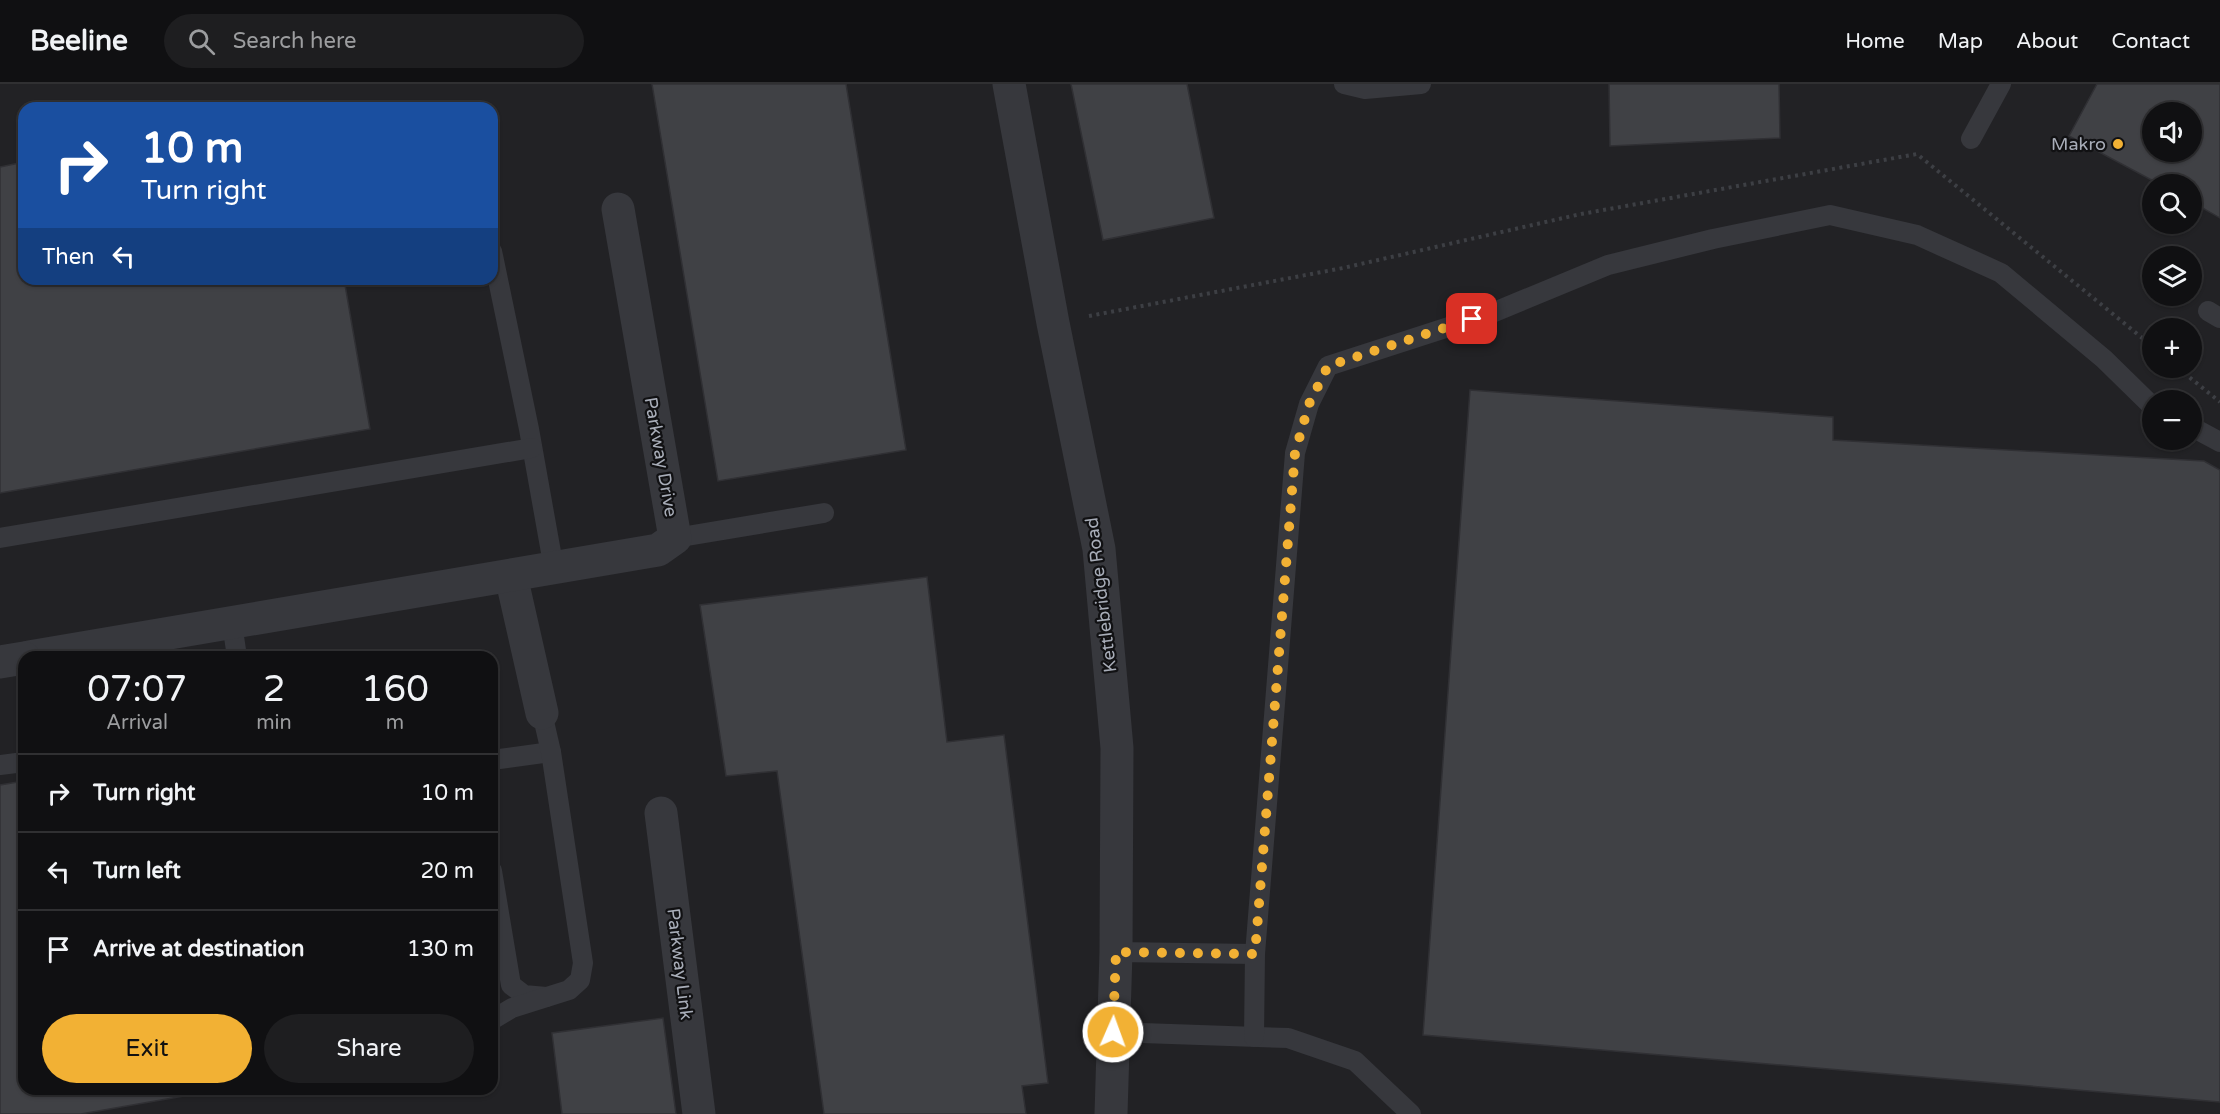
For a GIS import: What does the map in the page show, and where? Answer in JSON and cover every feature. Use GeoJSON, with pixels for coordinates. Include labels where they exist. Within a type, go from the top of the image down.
{"type":"FeatureCollection","features":[{"type":"Feature","properties":{"kind":"street","name":"Kettlebridge Road"},"geometry":{"type":"LineString","coordinates":[[1009,84],[1053,323],[1099,549],[1117,748],[1116,952],[1111,1114]]}},
{"type":"Feature","properties":{"kind":"street","name":"Parkway Drive"},"geometry":{"type":"LineString","coordinates":[[65,651],[658,550],[675,538],[618,209]]}},
{"type":"Feature","properties":{"kind":"street"},"geometry":{"type":"LineString","coordinates":[[511,576],[542,712]]}},
{"type":"Feature","properties":{"kind":"street"},"geometry":{"type":"LineString","coordinates":[[0,662],[18,659]]}},
{"type":"Feature","properties":{"kind":"street","name":"Parkway Link"},"geometry":{"type":"LineString","coordinates":[[662,813],[699,1114]]}},
{"type":"Feature","properties":{"kind":"lane"},"geometry":{"type":"LineString","coordinates":[[1344,84],[1365,89],[1421,84]]}},
{"type":"Feature","properties":{"kind":"lane"},"geometry":{"type":"LineString","coordinates":[[1971,139],[2001,84]]}},
{"type":"Feature","properties":{"kind":"lane"},"geometry":{"type":"LineString","coordinates":[[1254,1037],[1255,954],[1295,453],[1309,404],[1328,366],[1492,313],[1608,265],[1713,239],[1830,216],[1917,235],[2001,273],[2104,359],[2142,396]]}},
{"type":"Feature","properties":{"kind":"lane"},"geometry":{"type":"LineString","coordinates":[[498,280],[554,569]]}},
{"type":"Feature","properties":{"kind":"lane"},"geometry":{"type":"LineString","coordinates":[[2202,433],[2220,442]]}},
{"type":"Feature","properties":{"kind":"lane"},"geometry":{"type":"LineString","coordinates":[[0,538],[532,448]]}},
{"type":"Feature","properties":{"kind":"lane"},"geometry":{"type":"LineString","coordinates":[[675,538],[824,513]]}},
{"type":"Feature","properties":{"kind":"lane"},"geometry":{"type":"LineString","coordinates":[[232,623],[236,651]]}},
{"type":"Feature","properties":{"kind":"lane"},"geometry":{"type":"LineString","coordinates":[[498,1017],[513,1008],[569,990],[580,980],[583,963],[551,752],[542,712]]}},
{"type":"Feature","properties":{"kind":"lane"},"geometry":{"type":"LineString","coordinates":[[498,759],[551,752]]}},
{"type":"Feature","properties":{"kind":"lane"},"geometry":{"type":"LineString","coordinates":[[0,765],[18,763]]}},
{"type":"Feature","properties":{"kind":"lane"},"geometry":{"type":"LineString","coordinates":[[498,908],[511,985],[524,995],[548,997]]}},
{"type":"Feature","properties":{"kind":"lane"},"geometry":{"type":"LineString","coordinates":[[1116,952],[1255,954]]}},
{"type":"Feature","properties":{"kind":"lane"},"geometry":{"type":"LineString","coordinates":[[1113,1032],[1288,1038],[1355,1061],[1411,1114]]}},
{"type":"Feature","properties":{"kind":"path"},"geometry":{"type":"LineString","coordinates":[[2190,378],[2220,402]]}},
{"type":"Feature","properties":{"kind":"shaded area"},"geometry":{"type":"Polygon","coordinates":[[[0,84],[2220,84],[2220,1114],[0,1114],[0,84]]]}},
{"type":"Feature","properties":{"kind":"building"},"geometry":{"type":"Polygon","coordinates":[[[652,84],[846,84],[906,450],[718,481],[652,84]]]}},
{"type":"Feature","properties":{"kind":"building"},"geometry":{"type":"Polygon","coordinates":[[[1071,84],[1187,84],[1214,218],[1103,240],[1071,84]]]}},
{"type":"Feature","properties":{"kind":"building"},"geometry":{"type":"Polygon","coordinates":[[[1609,84],[1779,84],[1780,138],[1610,146],[1609,84]]]}},
{"type":"Feature","properties":{"kind":"building","name":"Makro"},"geometry":{"type":"Polygon","coordinates":[[[2097,84],[2220,84],[2220,218],[2202,208],[2202,174],[2142,175],[2069,136],[2097,84]]]}},
{"type":"Feature","properties":{"kind":"building"},"geometry":{"type":"Polygon","coordinates":[[[18,163],[18,285],[345,285],[370,429],[0,493],[0,167],[18,163]]]}},
{"type":"Feature","properties":{"kind":"building"},"geometry":{"type":"Polygon","coordinates":[[[1470,390],[1833,417],[1833,440],[2204,461],[2220,470],[2220,1102],[1423,1035],[1470,390]]]}},
{"type":"Feature","properties":{"kind":"building"},"geometry":{"type":"Polygon","coordinates":[[[927,577],[947,742],[1004,735],[1048,1083],[1022,1086],[1026,1114],[824,1114],[777,771],[726,776],[700,605],[927,577]]]}},
{"type":"Feature","properties":{"kind":"building"},"geometry":{"type":"Polygon","coordinates":[[[18,782],[18,1095],[190,1095],[81,1114],[0,1114],[0,785],[18,782]]]}},
{"type":"Feature","properties":{"kind":"building"},"geometry":{"type":"Polygon","coordinates":[[[663,1018],[676,1114],[562,1114],[552,1033],[663,1018]]]}},
{"type":"Feature","properties":{"kind":"place","name":"Makro"},"geometry":{"type":"Point","coordinates":[2118,144]}},
{"type":"Feature","properties":{"kind":"route"},"geometry":{"type":"LineString","coordinates":[[1113,1032],[1116,952],[1255,954],[1295,453],[1309,404],[1328,366],[1472,319]]}}]}
